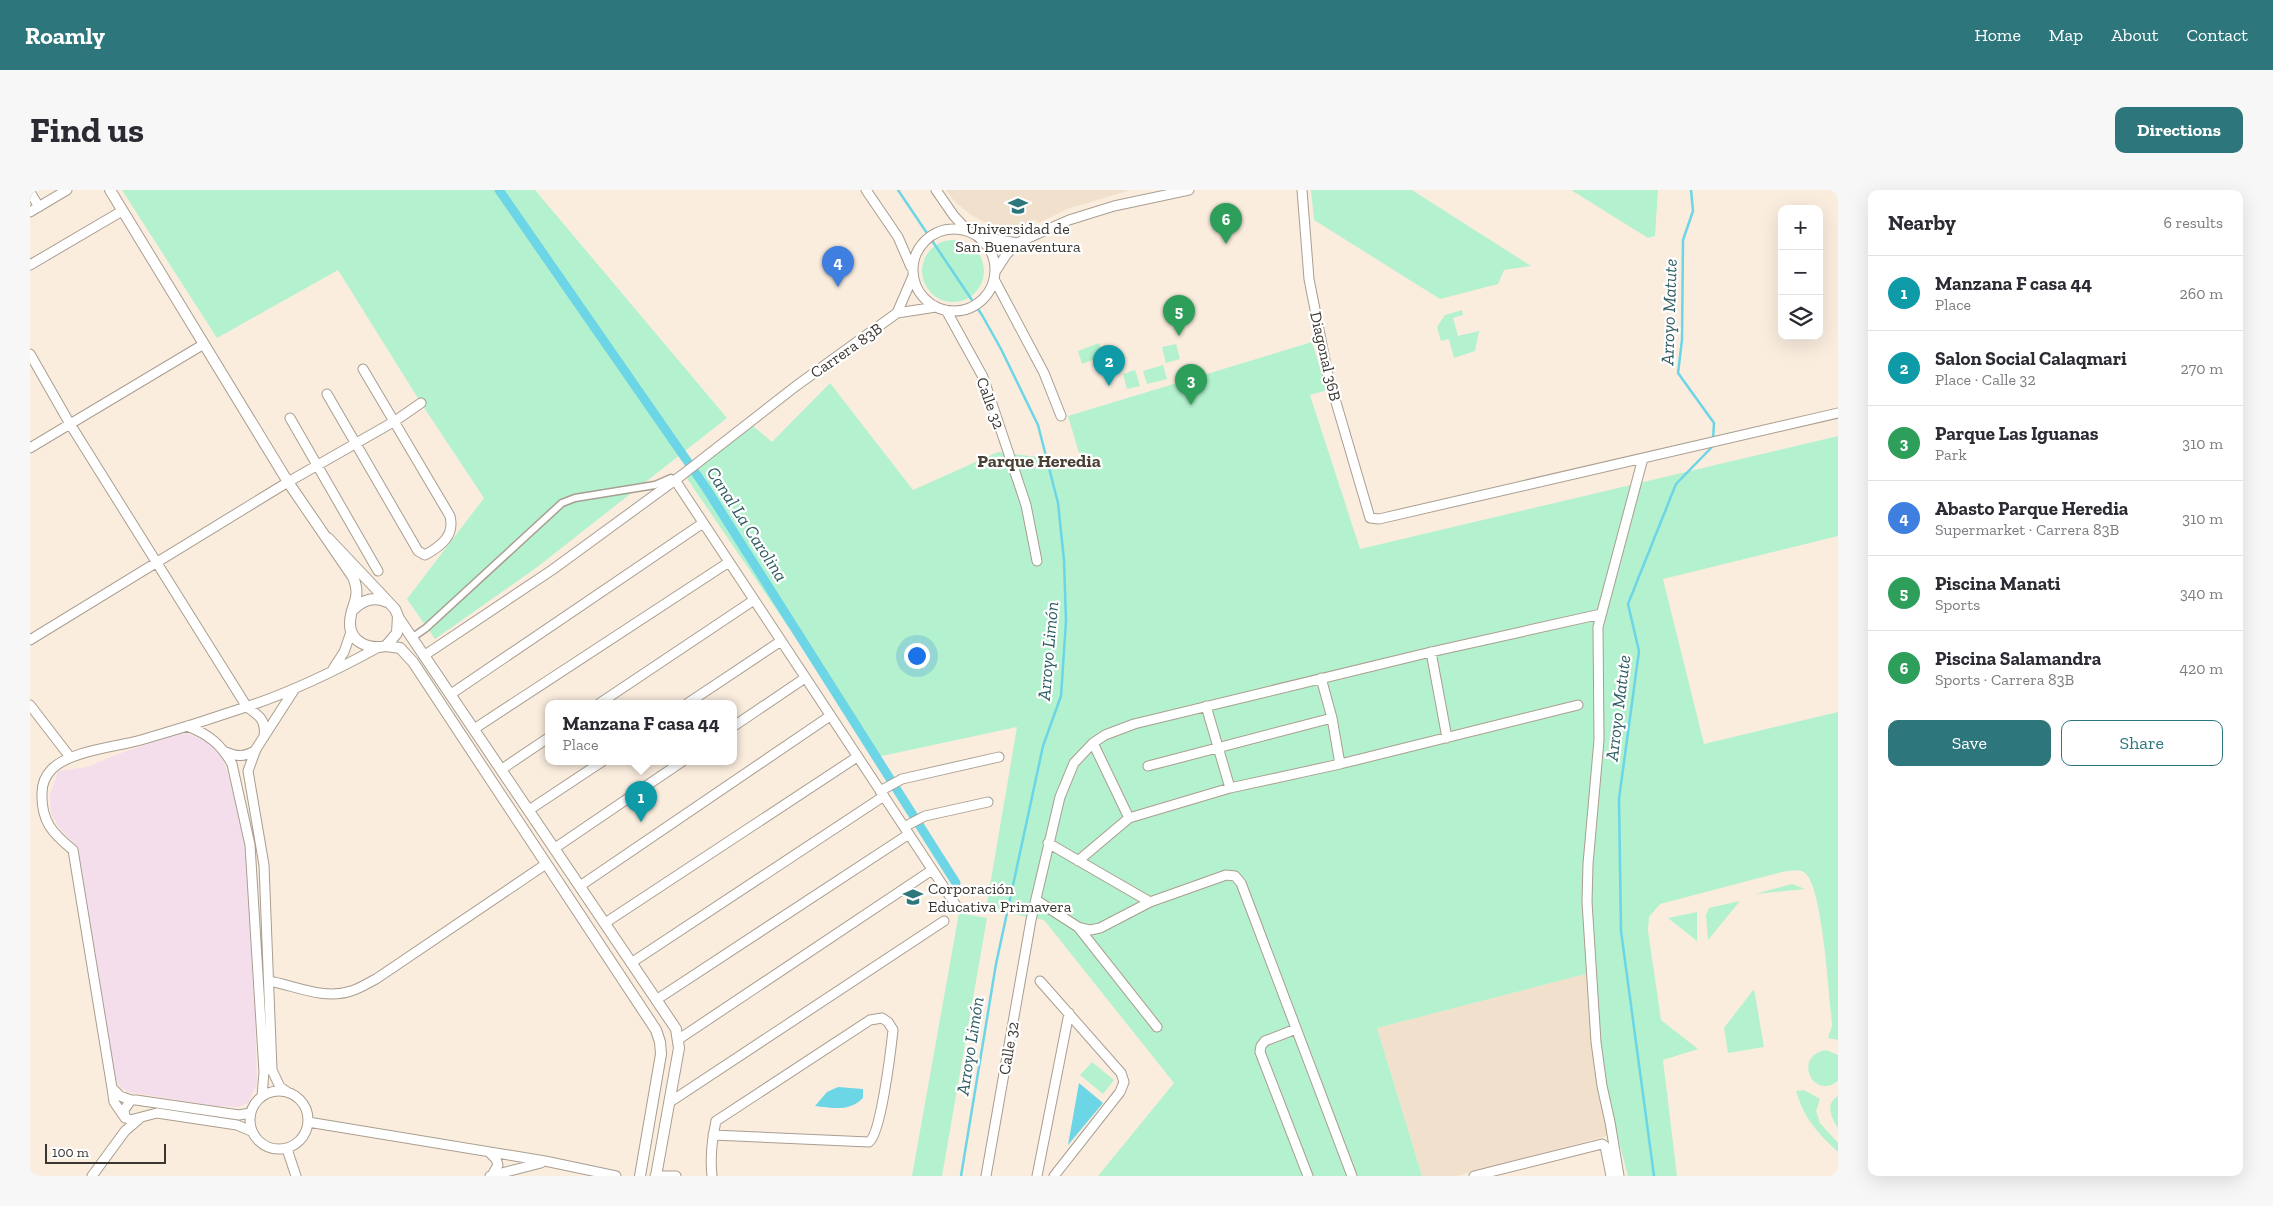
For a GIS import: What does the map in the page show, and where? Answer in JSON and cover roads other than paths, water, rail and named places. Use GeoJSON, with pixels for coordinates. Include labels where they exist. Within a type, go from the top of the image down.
{"type":"FeatureCollection","features":[{"type":"Feature","properties":{"kind":"street"},"geometry":{"type":"LineString","coordinates":[[30,212],[67,190]]}},
{"type":"Feature","properties":{"kind":"street"},"geometry":{"type":"LineString","coordinates":[[110,190],[288,482],[328,538],[356,585],[357,597],[350,624],[351,632],[344,652],[332,670]]}},
{"type":"Feature","properties":{"kind":"street"},"geometry":{"type":"LineString","coordinates":[[866,190],[898,237],[920,294],[936,307],[946,310],[966,309],[983,299],[989,291],[994,275],[1006,255],[1017,243],[1069,220],[1105,209],[1189,190]]}},
{"type":"Feature","properties":{"kind":"street"},"geometry":{"type":"LineString","coordinates":[[936,190],[954,216],[968,231]]}},
{"type":"Feature","properties":{"kind":"street","name":"Diagonal 36B"},"geometry":{"type":"LineString","coordinates":[[1302,190],[1309,279],[1328,375],[1370,518],[1379,520],[1643,458]]}},
{"type":"Feature","properties":{"kind":"street"},"geometry":{"type":"LineString","coordinates":[[30,192],[39,207]]}},
{"type":"Feature","properties":{"kind":"street"},"geometry":{"type":"LineString","coordinates":[[30,265],[122,210]]}},
{"type":"Feature","properties":{"kind":"street"},"geometry":{"type":"LineString","coordinates":[[897,314],[912,273],[913,260],[922,243],[928,237],[943,230],[956,228],[977,236],[1017,243]]}},
{"type":"Feature","properties":{"kind":"street"},"geometry":{"type":"LineString","coordinates":[[977,236],[991,252],[994,275],[1040,365],[1061,416]]}},
{"type":"Feature","properties":{"kind":"street"},"geometry":{"type":"LineString","coordinates":[[897,314],[936,307]]}},
{"type":"Feature","properties":{"kind":"street","name":"Calle 32"},"geometry":{"type":"LineString","coordinates":[[946,310],[983,377],[1026,505],[1037,561]]}},
{"type":"Feature","properties":{"kind":"street","name":"Carrera 83B"},"geometry":{"type":"LineString","coordinates":[[425,655],[552,570],[679,477],[796,386],[897,314]]}},
{"type":"Feature","properties":{"kind":"street"},"geometry":{"type":"LineString","coordinates":[[30,448],[204,344]]}},
{"type":"Feature","properties":{"kind":"street"},"geometry":{"type":"LineString","coordinates":[[30,354],[70,424],[247,707],[262,717],[265,723],[264,737]]}},
{"type":"Feature","properties":{"kind":"street"},"geometry":{"type":"LineString","coordinates":[[326,394],[418,551],[425,556],[437,549],[450,534],[453,526],[450,516],[363,368]]}},
{"type":"Feature","properties":{"kind":"street"},"geometry":{"type":"LineString","coordinates":[[30,640],[288,482],[395,421],[421,403]]}},
{"type":"Feature","properties":{"kind":"street"},"geometry":{"type":"LineString","coordinates":[[1619,1176],[1602,1086],[1596,1042],[1588,902],[1588,864],[1599,740],[1598,627],[1643,458],[1838,413]]}},
{"type":"Feature","properties":{"kind":"street"},"geometry":{"type":"LineString","coordinates":[[290,418],[378,571]]}},
{"type":"Feature","properties":{"kind":"street"},"geometry":{"type":"LineString","coordinates":[[414,637],[562,502],[575,498],[655,485],[671,478],[679,477],[703,523],[957,907]]}},
{"type":"Feature","properties":{"kind":"street"},"geometry":{"type":"LineString","coordinates":[[452,694],[703,523]]}},
{"type":"Feature","properties":{"kind":"street"},"geometry":{"type":"LineString","coordinates":[[328,538],[389,604],[414,637],[676,1029],[679,1048],[656,1176],[676,1176]]}},
{"type":"Feature","properties":{"kind":"street"},"geometry":{"type":"LineString","coordinates":[[474,728],[729,562]]}},
{"type":"Feature","properties":{"kind":"street"},"geometry":{"type":"LineString","coordinates":[[354,609],[360,604],[374,599],[389,604]]}},
{"type":"Feature","properties":{"kind":"street"},"geometry":{"type":"LineString","coordinates":[[604,700],[754,600]]}},
{"type":"Feature","properties":{"kind":"street","name":"Calle 32"},"geometry":{"type":"LineString","coordinates":[[986,1176],[1030,920],[1048,843],[1060,798],[1074,763],[1093,743],[1105,735],[1134,724],[1431,652],[1601,614]]}},
{"type":"Feature","properties":{"kind":"street"},"geometry":{"type":"LineString","coordinates":[[294,690],[256,749],[248,771],[264,865],[272,1070],[280,1087],[303,1104],[308,1122],[302,1139],[286,1149],[268,1148],[258,1141],[251,1131],[237,1125],[157,1113],[130,1120],[125,1117],[114,1102],[73,850],[59,839],[46,822],[43,813],[42,784],[51,770],[70,757],[187,726],[294,690],[393,640],[397,633],[398,616]]}},
{"type":"Feature","properties":{"kind":"street"},"geometry":{"type":"LineString","coordinates":[[351,632],[361,644],[382,647],[396,646],[408,655],[656,1030],[660,1042],[660,1062],[640,1176]]}},
{"type":"Feature","properties":{"kind":"street"},"geometry":{"type":"LineString","coordinates":[[692,700],[780,641]]}},
{"type":"Feature","properties":{"kind":"street"},"geometry":{"type":"LineString","coordinates":[[1431,652],[1447,738]]}},
{"type":"Feature","properties":{"kind":"street"},"geometry":{"type":"LineString","coordinates":[[737,724],[805,678]]}},
{"type":"Feature","properties":{"kind":"street"},"geometry":{"type":"LineString","coordinates":[[1321,678],[1332,718],[1340,764]]}},
{"type":"Feature","properties":{"kind":"street"},"geometry":{"type":"LineString","coordinates":[[1078,861],[1129,818],[1230,788],[1340,764],[1578,705]]}},
{"type":"Feature","properties":{"kind":"street"},"geometry":{"type":"LineString","coordinates":[[30,706],[70,757]]}},
{"type":"Feature","properties":{"kind":"street"},"geometry":{"type":"LineString","coordinates":[[1206,706],[1230,788]]}},
{"type":"Feature","properties":{"kind":"street"},"geometry":{"type":"LineString","coordinates":[[580,886],[830,716]]}},
{"type":"Feature","properties":{"kind":"street"},"geometry":{"type":"LineString","coordinates":[[1148,766],[1332,718]]}},
{"type":"Feature","properties":{"kind":"street"},"geometry":{"type":"LineString","coordinates":[[187,726],[209,735],[226,752],[232,764],[250,845],[264,1072],[262,1096]]}},
{"type":"Feature","properties":{"kind":"street"},"geometry":{"type":"LineString","coordinates":[[502,769],[545,740]]}},
{"type":"Feature","properties":{"kind":"street"},"geometry":{"type":"LineString","coordinates":[[1093,743],[1129,818]]}},
{"type":"Feature","properties":{"kind":"street"},"geometry":{"type":"LineString","coordinates":[[226,752],[238,756],[248,755],[256,749]]}},
{"type":"Feature","properties":{"kind":"street"},"geometry":{"type":"LineString","coordinates":[[605,923],[857,757]]}},
{"type":"Feature","properties":{"kind":"street"},"geometry":{"type":"LineString","coordinates":[[631,963],[882,793],[890,785],[902,779],[999,757]]}},
{"type":"Feature","properties":{"kind":"street"},"geometry":{"type":"LineString","coordinates":[[529,810],[597,765]]}},
{"type":"Feature","properties":{"kind":"street"},"geometry":{"type":"LineString","coordinates":[[555,848],[677,765]]}},
{"type":"Feature","properties":{"kind":"street"},"geometry":{"type":"LineString","coordinates":[[656,1000],[906,831],[914,822],[925,816],[988,802]]}},
{"type":"Feature","properties":{"kind":"street"},"geometry":{"type":"LineString","coordinates":[[1048,843],[1150,902]]}},
{"type":"Feature","properties":{"kind":"street"},"geometry":{"type":"LineString","coordinates":[[269,981],[310,992],[335,994],[352,991],[376,979],[546,864]]}},
{"type":"Feature","properties":{"kind":"street"},"geometry":{"type":"LineString","coordinates":[[679,1039],[932,870]]}},
{"type":"Feature","properties":{"kind":"street"},"geometry":{"type":"LineString","coordinates":[[1036,900],[1078,927],[1090,930],[1100,928],[1150,902],[1226,875],[1235,876],[1242,883],[1352,1176]]}},
{"type":"Feature","properties":{"kind":"street"},"geometry":{"type":"LineString","coordinates":[[670,1102],[944,921]]}},
{"type":"Feature","properties":{"kind":"street"},"geometry":{"type":"LineString","coordinates":[[1078,927],[1157,1027]]}},
{"type":"Feature","properties":{"kind":"street"},"geometry":{"type":"LineString","coordinates":[[602,950],[616,940]]}},
{"type":"Feature","properties":{"kind":"street"},"geometry":{"type":"LineString","coordinates":[[1040,981],[1121,1073],[1124,1082],[1120,1092],[1054,1176]]}},
{"type":"Feature","properties":{"kind":"street"},"geometry":{"type":"LineString","coordinates":[[1037,1176],[1069,1013]]}},
{"type":"Feature","properties":{"kind":"street"},"geometry":{"type":"LineString","coordinates":[[712,1176],[713,1135],[716,1121],[870,1020],[882,1018],[890,1025],[893,1030],[884,1093],[876,1134],[869,1142],[713,1135]]}},
{"type":"Feature","properties":{"kind":"street"},"geometry":{"type":"LineString","coordinates":[[1296,1030],[1265,1041],[1260,1046],[1260,1052],[1308,1176]]}},
{"type":"Feature","properties":{"kind":"street"},"geometry":{"type":"LineString","coordinates":[[112,1088],[120,1096],[131,1100],[142,1100],[239,1115],[250,1113]]}},
{"type":"Feature","properties":{"kind":"street"},"geometry":{"type":"LineString","coordinates":[[251,1131],[250,1113],[262,1096],[277,1091],[289,1093]]}},
{"type":"Feature","properties":{"kind":"street"},"geometry":{"type":"LineString","coordinates":[[125,1131],[124,1110],[131,1100]]}},
{"type":"Feature","properties":{"kind":"street"},"geometry":{"type":"LineString","coordinates":[[92,1176],[125,1131],[140,1118]]}},
{"type":"Feature","properties":{"kind":"street"},"geometry":{"type":"LineString","coordinates":[[308,1122],[545,1161],[616,1176]]}},
{"type":"Feature","properties":{"kind":"street"},"geometry":{"type":"LineString","coordinates":[[1474,1176],[1602,1144],[1605,1146],[1610,1176]]}},
{"type":"Feature","properties":{"kind":"street"},"geometry":{"type":"LineString","coordinates":[[286,1149],[296,1176]]}},
{"type":"Feature","properties":{"kind":"street"},"geometry":{"type":"LineString","coordinates":[[489,1152],[496,1159],[498,1165],[491,1176]]}},
{"type":"Feature","properties":{"kind":"street"},"geometry":{"type":"LineString","coordinates":[[491,1176],[545,1161]]}},
{"type":"Feature","properties":{"kind":"water"},"geometry":{"type":"Polygon","coordinates":[[[1079,1083],[1103,1103],[1068,1145],[1079,1083]]]}},
{"type":"Feature","properties":{"kind":"water"},"geometry":{"type":"Polygon","coordinates":[[[838,1087],[863,1089],[863,1098],[852,1105],[840,1108],[815,1106],[827,1092],[838,1087]]]}},
{"type":"Feature","properties":{"kind":"waterway","name":"Canal La Carolina"},"geometry":{"type":"LineString","coordinates":[[499,190],[706,488],[956,883]]}},
{"type":"Feature","properties":{"kind":"waterway","name":"Arroyo Limón"},"geometry":{"type":"LineString","coordinates":[[898,190],[982,315],[1001,349],[1038,425],[1058,503],[1064,560],[1066,621],[1061,696],[1043,746],[996,964],[961,1176]]}},
{"type":"Feature","properties":{"kind":"waterway","name":"Arroyo Matute"},"geometry":{"type":"LineString","coordinates":[[1691,190],[1693,211],[1683,240],[1682,340],[1678,373],[1714,423],[1713,440]]}},
{"type":"Feature","properties":{"kind":"waterway","name":"Arroyo Matute"},"geometry":{"type":"LineString","coordinates":[[1654,1176],[1621,931],[1619,799],[1639,651],[1628,604],[1676,484],[1713,446]]}},
{"type":"Feature","properties":{"kind":"place","name":"Universidad de San Buenaventura"},"geometry":{"type":"Point","coordinates":[1018,206]}},
{"type":"Feature","properties":{"kind":"place","name":"Piscina Salamandra"},"geometry":{"type":"Point","coordinates":[1226,244]}},
{"type":"Feature","properties":{"kind":"place","name":"Abasto Parque Heredia"},"geometry":{"type":"Point","coordinates":[838,287]}},
{"type":"Feature","properties":{"kind":"place","name":"Piscina Manati"},"geometry":{"type":"Point","coordinates":[1179,336]}},
{"type":"Feature","properties":{"kind":"place","name":"Salon Social Calaqmari"},"geometry":{"type":"Point","coordinates":[1109,386]}},
{"type":"Feature","properties":{"kind":"place","name":"Parque Las Iguanas"},"geometry":{"type":"Point","coordinates":[1191,405]}},
{"type":"Feature","properties":{"kind":"place","name":"Manzana F casa 44"},"geometry":{"type":"Point","coordinates":[641,822]}},
{"type":"Feature","properties":{"kind":"place","name":"Corporación Educativa Primavera"},"geometry":{"type":"Point","coordinates":[913,897]}},
{"type":"Feature","properties":{"kind":"district","name":"Parque Heredia"},"geometry":{"type":"Point","coordinates":[1039,461]}}]}
